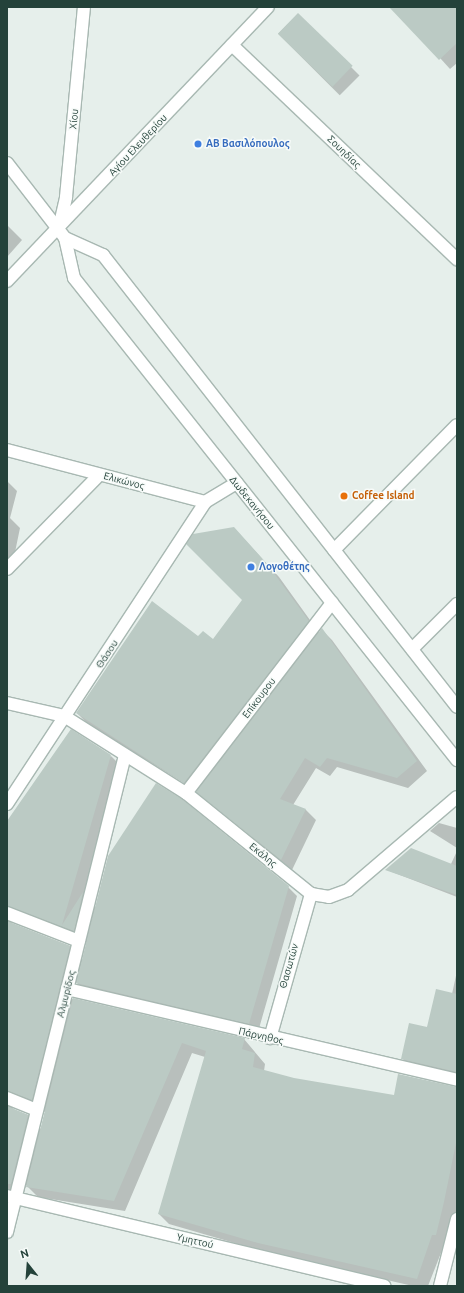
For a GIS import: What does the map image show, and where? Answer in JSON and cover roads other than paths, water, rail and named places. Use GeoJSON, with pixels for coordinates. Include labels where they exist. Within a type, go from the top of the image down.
{"type":"FeatureCollection","features":[{"type":"Feature","properties":{"kind":"street","name":"Χίου"},"geometry":{"type":"LineString","coordinates":[[62,234],[84,7]]}},
{"type":"Feature","properties":{"kind":"street","name":"Αγίου Ελευθερίου"},"geometry":{"type":"LineString","coordinates":[[7,281],[62,234],[232,44],[268,7]]}},
{"type":"Feature","properties":{"kind":"street","name":"Σουηδίας"},"geometry":{"type":"LineString","coordinates":[[232,44],[457,259]]}},
{"type":"Feature","properties":{"kind":"street","name":"Δωδεκανήσου"},"geometry":{"type":"LineString","coordinates":[[7,163],[62,234],[74,278],[457,760]]}},
{"type":"Feature","properties":{"kind":"street","name":"Δωδεκανήσου"},"geometry":{"type":"LineString","coordinates":[[62,234],[103,255],[457,707]]}},
{"type":"Feature","properties":{"kind":"street"},"geometry":{"type":"LineString","coordinates":[[334,550],[457,425]]}},
{"type":"Feature","properties":{"kind":"street","name":"Ελικώνος"},"geometry":{"type":"LineString","coordinates":[[7,450],[205,502]]}},
{"type":"Feature","properties":{"kind":"street"},"geometry":{"type":"LineString","coordinates":[[7,569],[99,475]]}},
{"type":"Feature","properties":{"kind":"street"},"geometry":{"type":"LineString","coordinates":[[205,502],[237,483]]}},
{"type":"Feature","properties":{"kind":"street","name":"Θάσου"},"geometry":{"type":"LineString","coordinates":[[7,804],[205,502]]}},
{"type":"Feature","properties":{"kind":"street","name":"Επίκουρου"},"geometry":{"type":"LineString","coordinates":[[186,793],[332,603]]}},
{"type":"Feature","properties":{"kind":"street"},"geometry":{"type":"LineString","coordinates":[[412,649],[457,604]]}},
{"type":"Feature","properties":{"kind":"street"},"geometry":{"type":"LineString","coordinates":[[7,703],[64,716]]}},
{"type":"Feature","properties":{"kind":"street","name":"Εκάλης"},"geometry":{"type":"LineString","coordinates":[[64,716],[186,793],[310,894]]}},
{"type":"Feature","properties":{"kind":"street","name":"Αλμυρίδος"},"geometry":{"type":"LineString","coordinates":[[7,1232],[11,1197],[37,1110],[124,755]]}},
{"type":"Feature","properties":{"kind":"street"},"geometry":{"type":"LineString","coordinates":[[310,894],[329,897],[348,890],[457,797]]}},
{"type":"Feature","properties":{"kind":"street","name":"Θασωτών"},"geometry":{"type":"LineString","coordinates":[[270,1038],[310,894]]}},
{"type":"Feature","properties":{"kind":"street"},"geometry":{"type":"LineString","coordinates":[[7,913],[79,941]]}},
{"type":"Feature","properties":{"kind":"street","name":"Πάρνηθος"},"geometry":{"type":"LineString","coordinates":[[67,989],[270,1038],[457,1080]]}},
{"type":"Feature","properties":{"kind":"street"},"geometry":{"type":"LineString","coordinates":[[7,1098],[37,1110]]}},
{"type":"Feature","properties":{"kind":"street","name":"Υμηττού"},"geometry":{"type":"LineString","coordinates":[[11,1197],[384,1286]]}},
{"type":"Feature","properties":{"kind":"street"},"geometry":{"type":"LineString","coordinates":[[440,1286],[457,1219]]}},
{"type":"Feature","properties":{"kind":"place","name":"ΑΒ Βασιλόπουλος"},"geometry":{"type":"Point","coordinates":[198,144]}},
{"type":"Feature","properties":{"kind":"place","name":"Coffee Island"},"geometry":{"type":"Point","coordinates":[344,496]}},
{"type":"Feature","properties":{"kind":"place","name":"Λογοθέτης"},"geometry":{"type":"Point","coordinates":[251,567]}}]}
